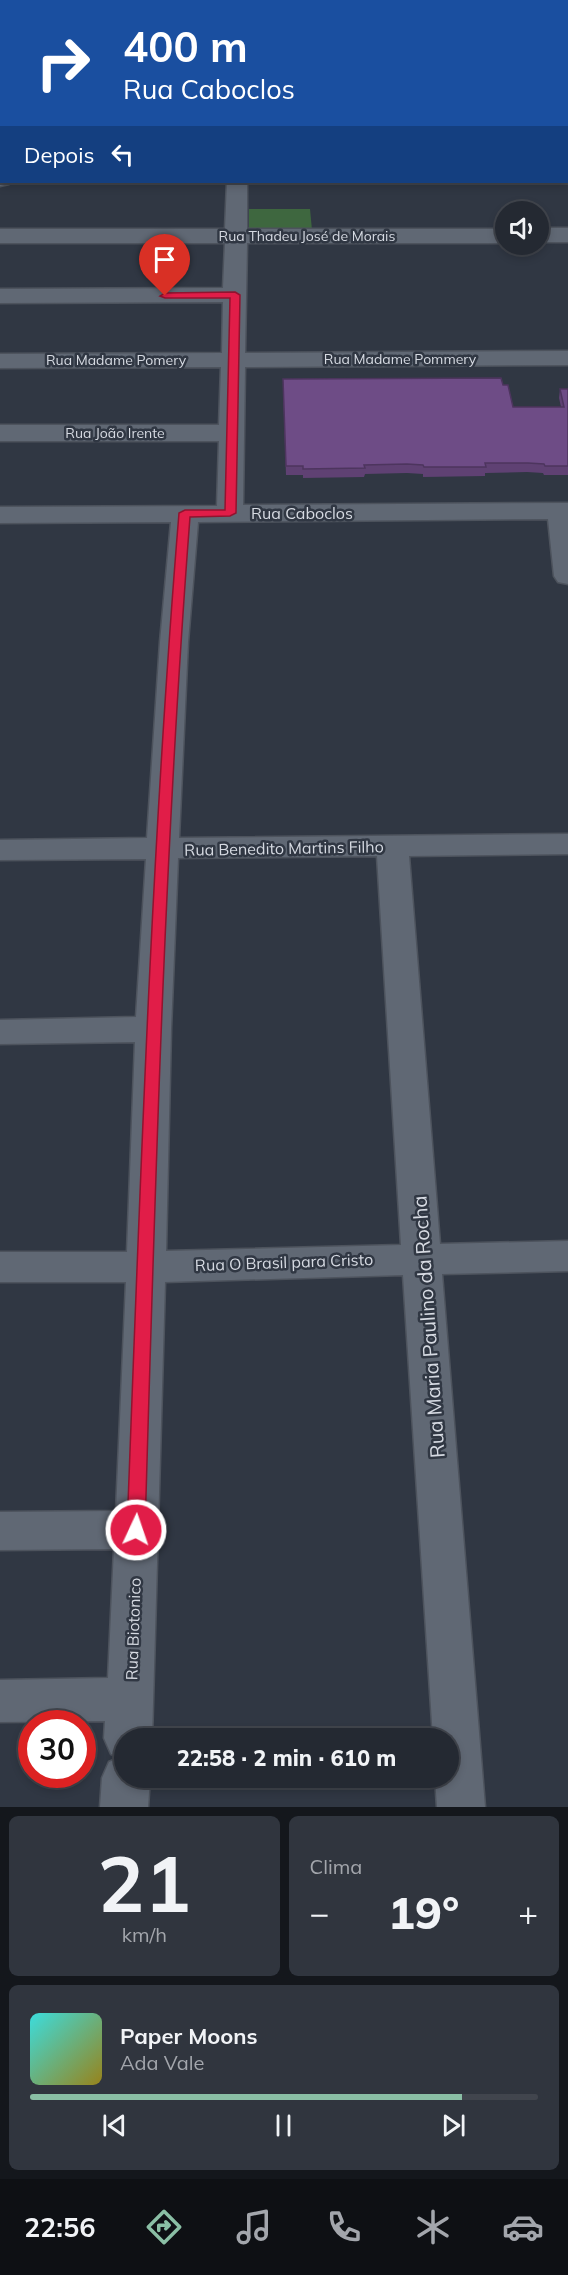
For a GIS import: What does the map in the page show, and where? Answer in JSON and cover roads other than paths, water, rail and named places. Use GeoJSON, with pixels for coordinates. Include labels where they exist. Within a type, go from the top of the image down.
{"type":"FeatureCollection","features":[{"type":"Feature","properties":{"kind":"street"},"geometry":{"type":"LineString","coordinates":[[230,513],[237,183]]}},
{"type":"Feature","properties":{"kind":"street"},"geometry":{"type":"LineString","coordinates":[[549,235],[568,235]]}},
{"type":"Feature","properties":{"kind":"street","name":"Rua Thadeu José de Morais"},"geometry":{"type":"LineString","coordinates":[[0,237],[495,236]]}},
{"type":"Feature","properties":{"kind":"street"},"geometry":{"type":"LineString","coordinates":[[0,296],[235,295]]}},
{"type":"Feature","properties":{"kind":"street","name":"Rua Madame Pommery"},"geometry":{"type":"LineString","coordinates":[[232,360],[568,358]]}},
{"type":"Feature","properties":{"kind":"street","name":"Rua Madame Pomery"},"geometry":{"type":"LineString","coordinates":[[0,361],[232,360]]}},
{"type":"Feature","properties":{"kind":"street","name":"Rua João Irente"},"geometry":{"type":"LineString","coordinates":[[0,433],[231,433]]}},
{"type":"Feature","properties":{"kind":"street"},"geometry":{"type":"LineString","coordinates":[[564,511],[568,576]]}},
{"type":"Feature","properties":{"kind":"street","name":"Rua Caboclos"},"geometry":{"type":"LineString","coordinates":[[0,515],[564,511]]}},
{"type":"Feature","properties":{"kind":"street","name":"Rua Biotonico"},"geometry":{"type":"LineString","coordinates":[[129,1719],[147,1267],[153,1029],[174,642],[185,513]]}},
{"type":"Feature","properties":{"kind":"street","name":"Rua Benedito Martins Filho"},"geometry":{"type":"LineString","coordinates":[[0,850],[568,844]]}},
{"type":"Feature","properties":{"kind":"street","name":"Rua Maria Paulino da Rocha"},"geometry":{"type":"LineString","coordinates":[[392,846],[461,1807]]}},
{"type":"Feature","properties":{"kind":"street"},"geometry":{"type":"LineString","coordinates":[[0,1032],[153,1029]]}},
{"type":"Feature","properties":{"kind":"street","name":"Rua O Brasil para Cristo"},"geometry":{"type":"LineString","coordinates":[[0,1267],[147,1267],[568,1256]]}},
{"type":"Feature","properties":{"kind":"street"},"geometry":{"type":"LineString","coordinates":[[0,1531],[136,1530]]}},
{"type":"Feature","properties":{"kind":"street"},"geometry":{"type":"LineString","coordinates":[[0,1701],[129,1719]]}},
{"type":"Feature","properties":{"kind":"street"},"geometry":{"type":"LineString","coordinates":[[124,1807],[125,1788]]}}]}
